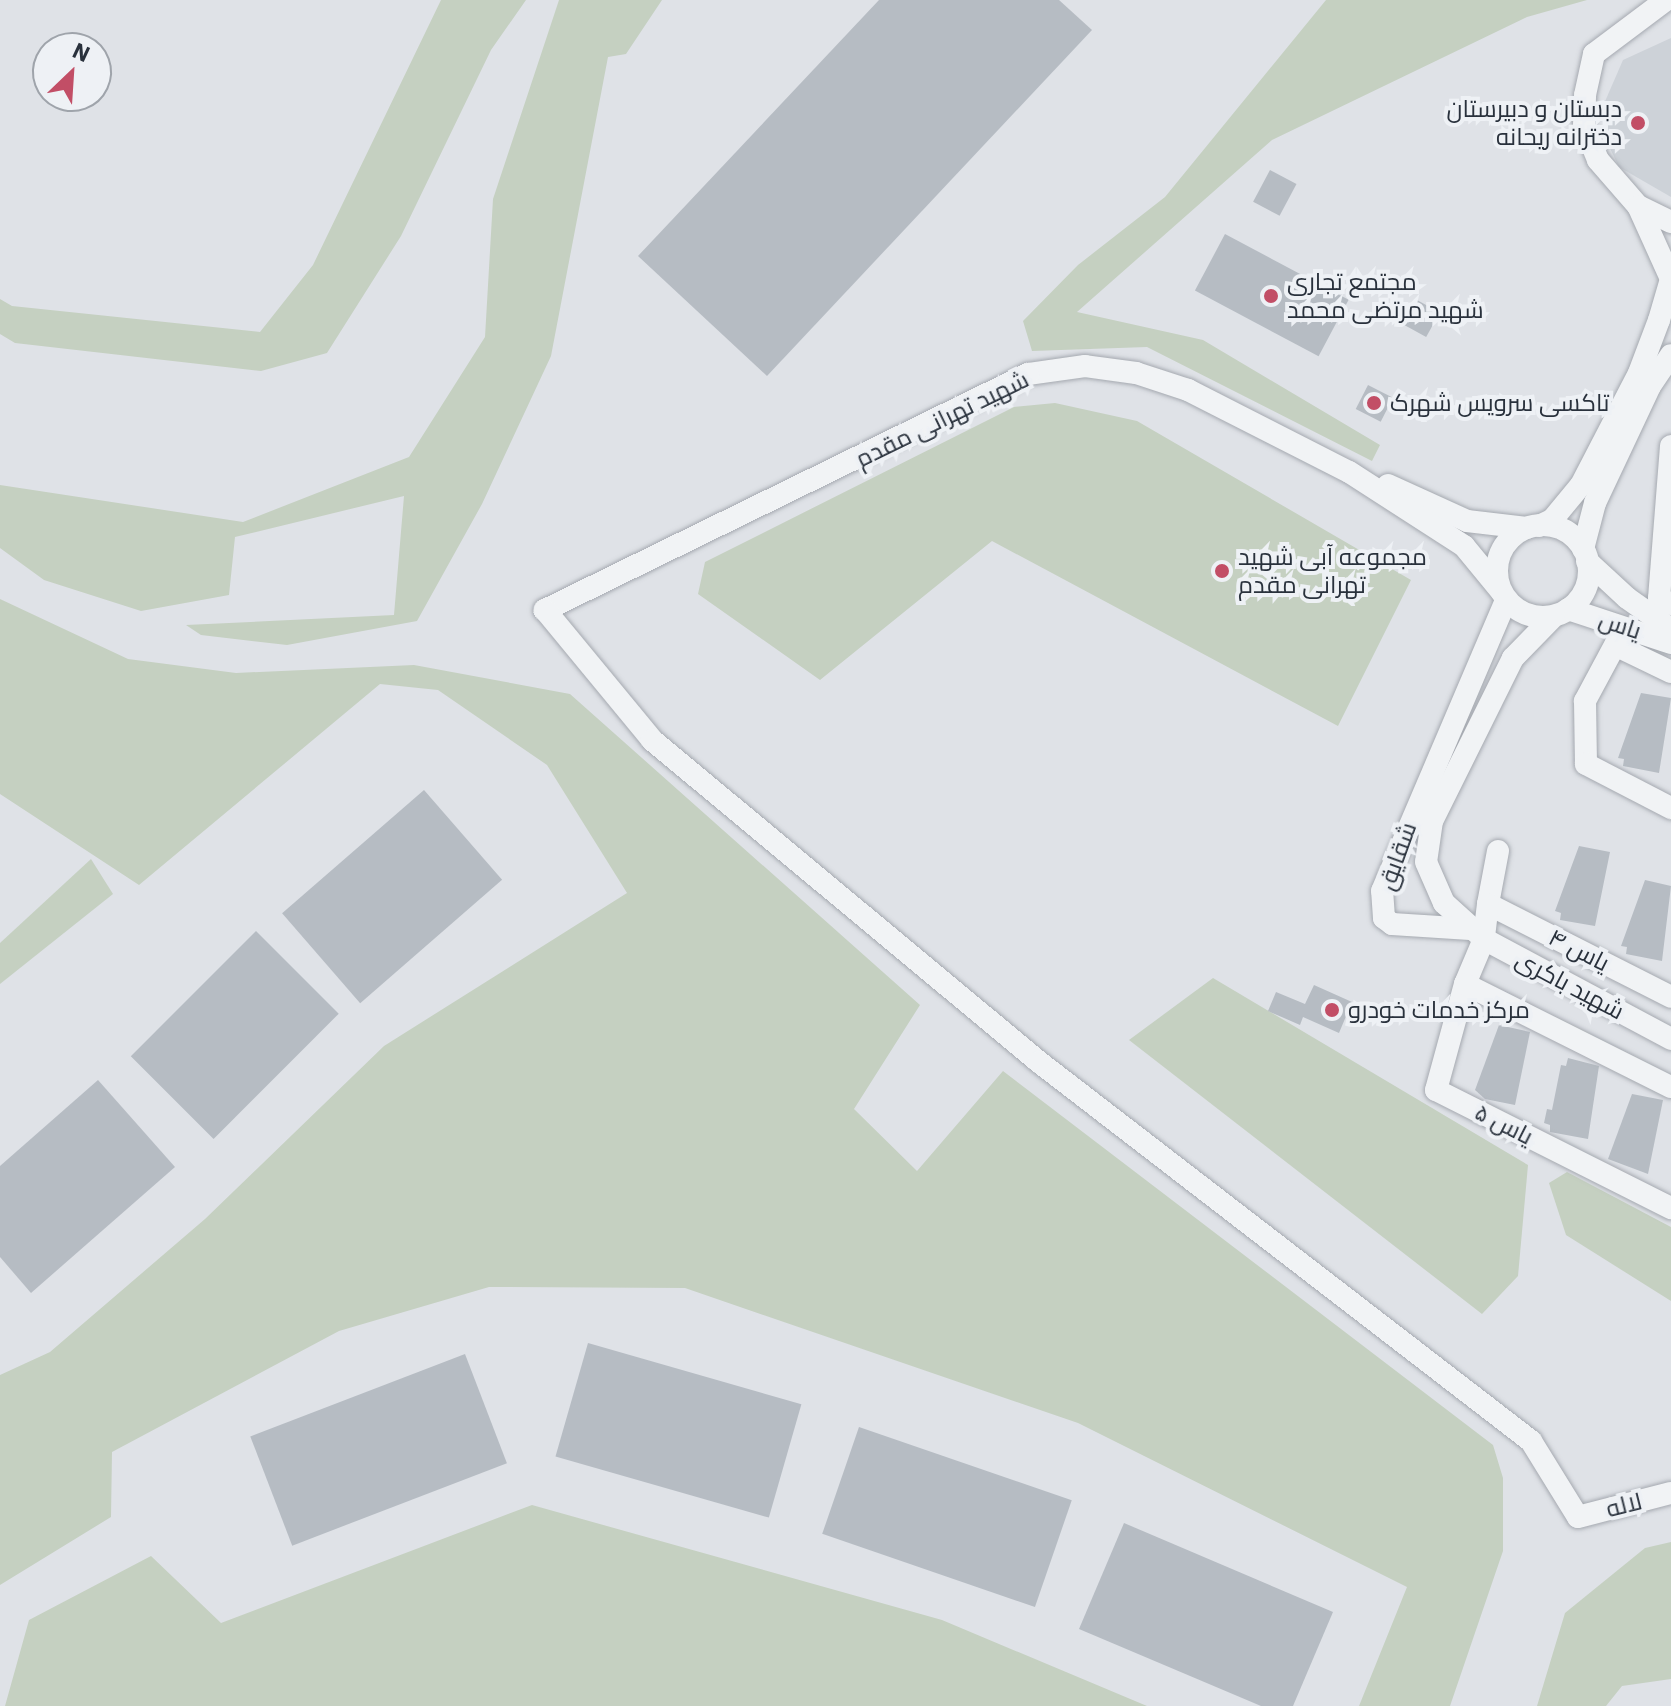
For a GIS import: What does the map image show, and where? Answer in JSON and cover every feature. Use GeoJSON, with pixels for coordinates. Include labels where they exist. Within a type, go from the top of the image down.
{"type":"FeatureCollection","features":[{"type":"Feature","properties":{"kind":"street"},"geometry":{"type":"LineString","coordinates":[[1666,0],[1594,54],[1585,95],[1584,126],[1598,160],[1638,206],[1671,279],[1639,373],[1581,485],[1552,520],[1533,527],[1500,554],[1504,595],[1528,614],[1561,612],[1585,588],[1585,555],[1595,503],[1650,386],[1671,355]]}},
{"type":"Feature","properties":{"kind":"street"},"geometry":{"type":"LineString","coordinates":[[1638,206],[1671,222]]}},
{"type":"Feature","properties":{"kind":"street","name":"شهید تهرانی مقدم"},"geometry":{"type":"LineString","coordinates":[[1533,527],[1467,521],[1349,472],[1188,390],[1136,373],[1085,366],[1028,374],[545,610],[652,740],[1039,1062],[1531,1441],[1578,1517]]}},
{"type":"Feature","properties":{"kind":"street"},"geometry":{"type":"LineString","coordinates":[[1671,446],[1648,619],[1615,645],[1585,701],[1586,764],[1671,808]]}},
{"type":"Feature","properties":{"kind":"street","name":"شهید تهرانی مقدم"},"geometry":{"type":"LineString","coordinates":[[1349,472],[1464,546],[1504,595]]}},
{"type":"Feature","properties":{"kind":"street"},"geometry":{"type":"LineString","coordinates":[[1533,527],[1556,527],[1648,619],[1671,672]]}},
{"type":"Feature","properties":{"kind":"street","name":"شقایق"},"geometry":{"type":"LineString","coordinates":[[1477,934],[1392,924],[1384,918],[1382,891],[1504,595]]}},
{"type":"Feature","properties":{"kind":"street","name":"یاس"},"geometry":{"type":"LineString","coordinates":[[1561,612],[1648,619],[1671,643]]}},
{"type":"Feature","properties":{"kind":"street","name":"شقایق"},"geometry":{"type":"LineString","coordinates":[[1477,934],[1444,903],[1426,862],[1426,842],[1513,658],[1561,612]]}},
{"type":"Feature","properties":{"kind":"street"},"geometry":{"type":"LineString","coordinates":[[1648,619],[1671,629]]}},
{"type":"Feature","properties":{"kind":"street"},"geometry":{"type":"LineString","coordinates":[[1477,934],[1488,904],[1498,851]]}},
{"type":"Feature","properties":{"kind":"street","name":"یاس ۴"},"geometry":{"type":"LineString","coordinates":[[1488,904],[1671,997]]}},
{"type":"Feature","properties":{"kind":"street","name":"یاس ۵"},"geometry":{"type":"LineString","coordinates":[[1477,934],[1436,1090],[1671,1208]]}},
{"type":"Feature","properties":{"kind":"street","name":"شهید باکری"},"geometry":{"type":"LineString","coordinates":[[1477,934],[1671,1039]]}},
{"type":"Feature","properties":{"kind":"street"},"geometry":{"type":"LineString","coordinates":[[1465,984],[1671,1087]]}},
{"type":"Feature","properties":{"kind":"street","name":"لاله"},"geometry":{"type":"LineString","coordinates":[[1578,1517],[1671,1493]]}},
{"type":"Feature","properties":{"kind":"shaded area","name":"دبستان و دبیرستان دخترانه ریحانه"},"geometry":{"type":"Polygon","coordinates":[[[1671,38],[1671,197],[1619,167],[1606,140],[1603,106],[1623,60],[1671,38]]]}},
{"type":"Feature","properties":{"kind":"green space"},"geometry":{"type":"Polygon","coordinates":[[[441,0],[526,0],[491,50],[401,236],[327,353],[261,371],[15,343],[0,334],[0,299],[12,306],[260,332],[313,265],[441,0]]]}},
{"type":"Feature","properties":{"kind":"green space"},"geometry":{"type":"Polygon","coordinates":[[[559,0],[662,0],[626,54],[608,57],[551,356],[482,504],[417,621],[287,645],[201,635],[186,625],[394,615],[404,496],[235,537],[229,595],[141,611],[44,580],[0,548],[0,485],[243,522],[409,457],[485,337],[493,199],[559,0]]]}},
{"type":"Feature","properties":{"kind":"green space"},"geometry":{"type":"Polygon","coordinates":[[[1326,0],[1587,0],[1527,17],[1272,140],[1077,312],[1203,340],[1380,445],[1372,461],[1147,347],[1032,351],[1023,321],[1078,265],[1165,197],[1326,0]]]}},
{"type":"Feature","properties":{"kind":"green space","name":"مجموعه آبی شهید تهرانی مقدم"},"geometry":{"type":"Polygon","coordinates":[[[1055,403],[1137,421],[1411,580],[1338,726],[992,541],[820,680],[698,594],[705,562],[1014,407],[1055,403]]]}},
{"type":"Feature","properties":{"kind":"green space"},"geometry":{"type":"Polygon","coordinates":[[[0,599],[128,659],[236,673],[414,665],[570,694],[920,1005],[854,1109],[917,1171],[1003,1071],[1493,1445],[1503,1478],[1503,1551],[1450,1706],[1359,1706],[1407,1587],[1078,1423],[685,1288],[489,1287],[339,1331],[112,1452],[111,1517],[0,1585],[0,1375],[50,1352],[205,1219],[384,1046],[627,893],[547,765],[438,690],[380,684],[139,885],[0,794],[0,599]]]}},
{"type":"Feature","properties":{"kind":"green space"},"geometry":{"type":"Polygon","coordinates":[[[91,859],[113,894],[0,984],[0,943],[91,859]]]}},
{"type":"Feature","properties":{"kind":"green space"},"geometry":{"type":"Polygon","coordinates":[[[1213,978],[1528,1165],[1518,1276],[1482,1314],[1129,1040],[1213,978]]]}},
{"type":"Feature","properties":{"kind":"green space"},"geometry":{"type":"Polygon","coordinates":[[[1567,1172],[1671,1227],[1671,1301],[1566,1235],[1549,1183],[1567,1172]]]}},
{"type":"Feature","properties":{"kind":"green space"},"geometry":{"type":"Polygon","coordinates":[[[532,1505],[942,1620],[1147,1706],[5,1706],[29,1620],[151,1556],[221,1623],[532,1505]]]}},
{"type":"Feature","properties":{"kind":"green space"},"geometry":{"type":"Polygon","coordinates":[[[1671,1542],[1671,1679],[1622,1686],[1606,1706],[1537,1706],[1565,1613],[1645,1548],[1671,1542]]]}},
{"type":"Feature","properties":{"kind":"building"},"geometry":{"type":"Polygon","coordinates":[[[879,0],[1059,0],[1092,30],[767,376],[638,256],[879,0]]]}},
{"type":"Feature","properties":{"kind":"building"},"geometry":{"type":"Polygon","coordinates":[[[1270,170],[1296,184],[1280,216],[1253,202],[1270,170]]]}},
{"type":"Feature","properties":{"kind":"building","name":"مجتمع تجاری شهید مرتضی محمد"},"geometry":{"type":"Polygon","coordinates":[[[1225,234],[1349,300],[1319,356],[1195,291],[1225,234]]]}},
{"type":"Feature","properties":{"kind":"building"},"geometry":{"type":"Polygon","coordinates":[[[1417,300],[1440,313],[1426,337],[1403,324],[1417,300]]]}},
{"type":"Feature","properties":{"kind":"building","name":"تاکسی سرویس شهرک"},"geometry":{"type":"Polygon","coordinates":[[[1368,385],[1393,398],[1381,422],[1356,409],[1368,385]]]}},
{"type":"Feature","properties":{"kind":"building"},"geometry":{"type":"Polygon","coordinates":[[[1641,693],[1671,698],[1659,773],[1623,766],[1624,759],[1618,758],[1641,693]]]}},
{"type":"Feature","properties":{"kind":"building"},"geometry":{"type":"Polygon","coordinates":[[[424,790],[502,880],[360,1003],[282,913],[424,790]]]}},
{"type":"Feature","properties":{"kind":"building"},"geometry":{"type":"Polygon","coordinates":[[[1579,846],[1610,852],[1595,926],[1560,920],[1561,913],[1555,911],[1579,846]]]}},
{"type":"Feature","properties":{"kind":"building"},"geometry":{"type":"Polygon","coordinates":[[[1645,880],[1671,886],[1662,961],[1626,954],[1627,947],[1621,946],[1645,880]]]}},
{"type":"Feature","properties":{"kind":"building"},"geometry":{"type":"Polygon","coordinates":[[[256,931],[339,1014],[214,1139],[131,1056],[256,931]]]}},
{"type":"Feature","properties":{"kind":"building"},"geometry":{"type":"Polygon","coordinates":[[[1314,985],[1352,1002],[1339,1033],[1303,1017],[1300,1025],[1268,1011],[1276,992],[1305,1004],[1314,985]]]}},
{"type":"Feature","properties":{"kind":"building"},"geometry":{"type":"Polygon","coordinates":[[[1499,1025],[1530,1032],[1515,1105],[1485,1099],[1475,1090],[1499,1025]]]}},
{"type":"Feature","properties":{"kind":"building"},"geometry":{"type":"Polygon","coordinates":[[[1568,1058],[1599,1066],[1588,1139],[1550,1132],[1550,1125],[1544,1123],[1547,1109],[1552,1110],[1561,1065],[1566,1066],[1568,1058]]]}},
{"type":"Feature","properties":{"kind":"building"},"geometry":{"type":"Polygon","coordinates":[[[98,1080],[175,1167],[31,1293],[0,1257],[0,1166],[98,1080]]]}},
{"type":"Feature","properties":{"kind":"building"},"geometry":{"type":"Polygon","coordinates":[[[1632,1094],[1663,1100],[1648,1174],[1608,1159],[1632,1094]]]}},
{"type":"Feature","properties":{"kind":"building"},"geometry":{"type":"Polygon","coordinates":[[[588,1343],[801,1404],[769,1518],[555,1456],[588,1343]]]}},
{"type":"Feature","properties":{"kind":"building"},"geometry":{"type":"Polygon","coordinates":[[[465,1354],[507,1463],[292,1546],[250,1436],[465,1354]]]}},
{"type":"Feature","properties":{"kind":"building"},"geometry":{"type":"Polygon","coordinates":[[[859,1427],[1072,1500],[1035,1607],[822,1534],[859,1427]]]}},
{"type":"Feature","properties":{"kind":"building"},"geometry":{"type":"Polygon","coordinates":[[[1124,1523],[1333,1612],[1293,1706],[1261,1706],[1079,1629],[1124,1523]]]}},
{"type":"Feature","properties":{"kind":"place","name":"دبستان و دبیرستان دخترانه ریحانه"},"geometry":{"type":"Point","coordinates":[1638,123]}},
{"type":"Feature","properties":{"kind":"place","name":"مجتمع تجاری شهید مرتضی محمد"},"geometry":{"type":"Point","coordinates":[1271,296]}},
{"type":"Feature","properties":{"kind":"place","name":"تاکسی سرویس شهرک"},"geometry":{"type":"Point","coordinates":[1374,403]}},
{"type":"Feature","properties":{"kind":"place","name":"مجموعه آبی شهید تهرانی مقدم"},"geometry":{"type":"Point","coordinates":[1222,571]}},
{"type":"Feature","properties":{"kind":"place","name":"مرکز خدمات خودرو"},"geometry":{"type":"Point","coordinates":[1332,1010]}}]}
